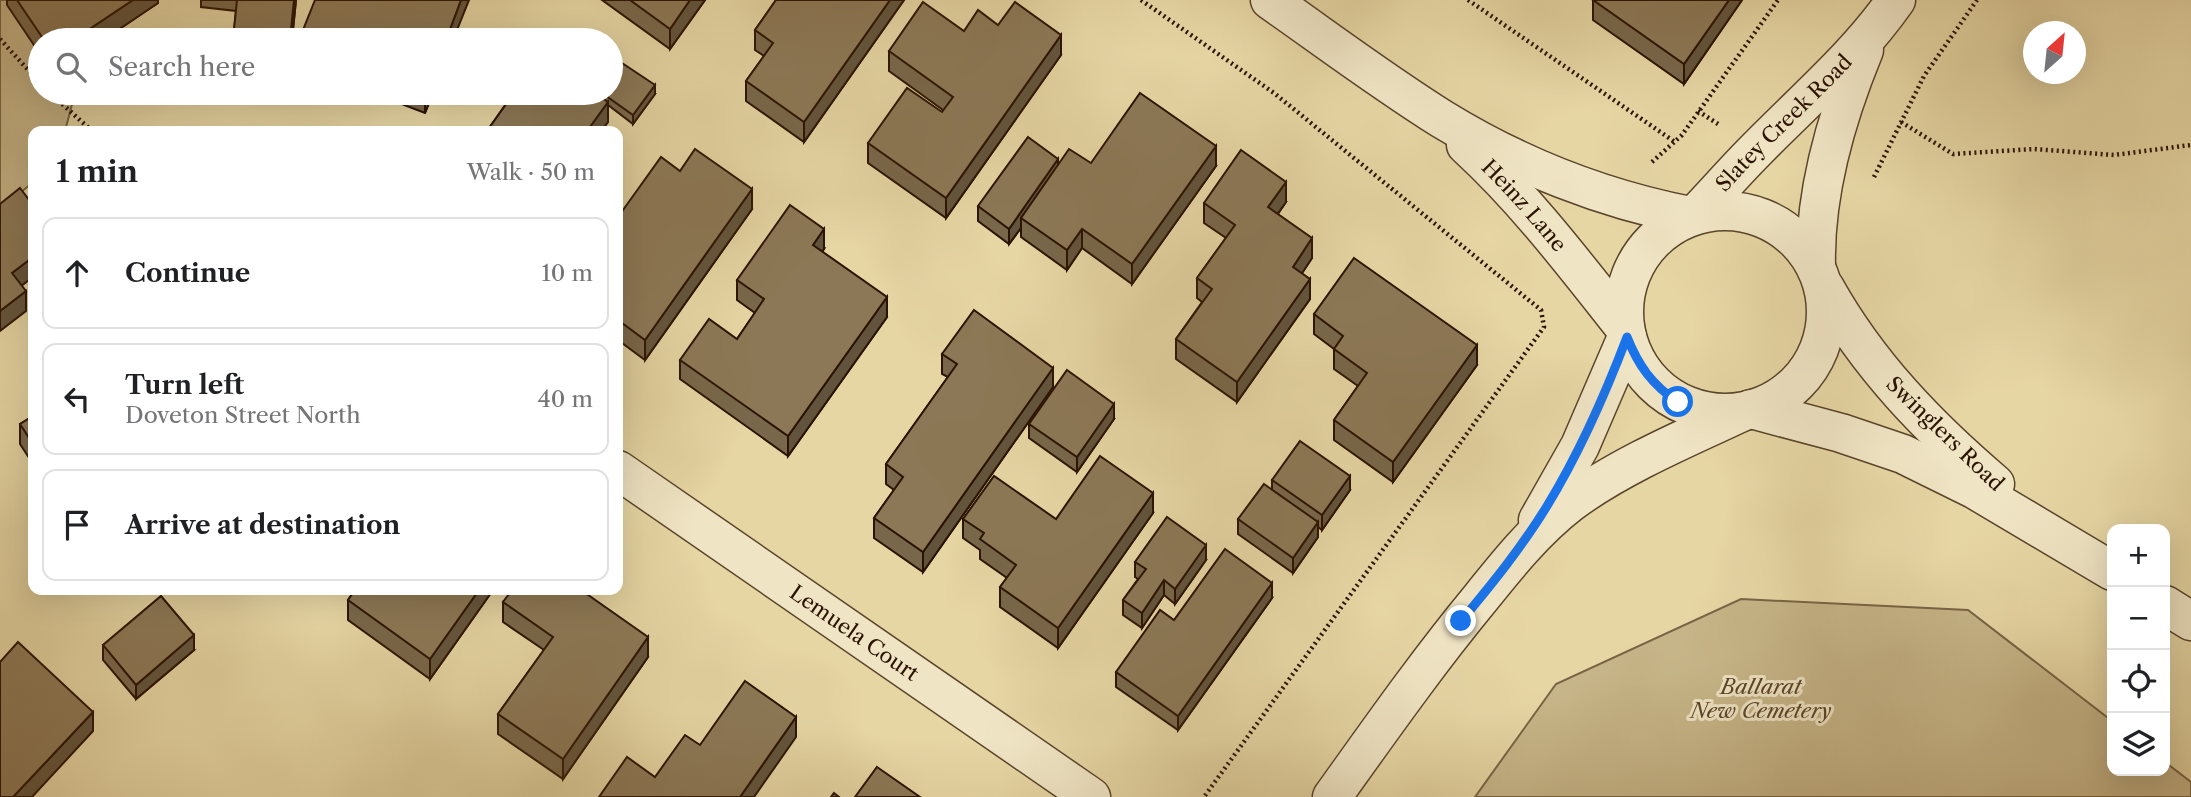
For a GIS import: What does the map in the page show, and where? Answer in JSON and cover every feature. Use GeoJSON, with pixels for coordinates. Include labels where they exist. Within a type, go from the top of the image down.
{"type":"FeatureCollection","features":[{"type":"Feature","properties":{"kind":"street","name":"Heinz Lane"},"geometry":{"type":"LineString","coordinates":[[1270,0],[1444,120],[1501,150],[1562,178],[1619,199],[1692,216]]}},
{"type":"Feature","properties":{"kind":"street","name":"Slatey Creek Road"},"geometry":{"type":"LineString","coordinates":[[1692,216],[1756,149],[1852,56],[1896,0]]}},
{"type":"Feature","properties":{"kind":"street","name":"Slatey Creek Road"},"geometry":{"type":"LineString","coordinates":[[1819,275],[1816,229],[1821,187],[1845,103],[1873,32]]}},
{"type":"Feature","properties":{"kind":"street","name":"Heinz Lane"},"geometry":{"type":"LineString","coordinates":[[1408,96],[1451,130],[1489,167],[1574,263],[1626,333]]}},
{"type":"Feature","properties":{"kind":"street"},"geometry":{"type":"LineString","coordinates":[[1332,797],[1411,688],[1507,565],[1547,506],[1580,446],[1626,333],[1626,293],[1643,252],[1664,231],[1692,216],[1726,211],[1763,218],[1776,224],[1799,243],[1819,275],[1826,308],[1825,333],[1812,364],[1790,390],[1776,400],[1662,450],[1573,501],[1538,531],[1507,565]]}},
{"type":"Feature","properties":{"kind":"street","name":"Swinglers Road"},"geometry":{"type":"LineString","coordinates":[[1819,275],[1874,364],[1925,421],[2028,512],[2104,566]]}},
{"type":"Feature","properties":{"kind":"street"},"geometry":{"type":"LineString","coordinates":[[1626,333],[1641,368],[1664,393],[1678,402],[1711,412],[1748,410]]}},
{"type":"Feature","properties":{"kind":"street","name":"Swinglers Road"},"geometry":{"type":"LineString","coordinates":[[1748,410],[1841,433],[1903,454],[1975,489],[2104,566]]}},
{"type":"Feature","properties":{"kind":"street","name":"Lemuela Court"},"geometry":{"type":"LineString","coordinates":[[623,473],[1091,797]]}},
{"type":"Feature","properties":{"kind":"street"},"geometry":{"type":"LineString","coordinates":[[2170,608],[2191,621]]}},
{"type":"Feature","properties":{"kind":"path"},"geometry":{"type":"LineString","coordinates":[[1141,0],[1274,93],[1541,310],[1544,327],[1204,797]]}},
{"type":"Feature","properties":{"kind":"path"},"geometry":{"type":"LineString","coordinates":[[1468,0],[1675,142]]}},
{"type":"Feature","properties":{"kind":"path"},"geometry":{"type":"LineString","coordinates":[[1619,199],[1634,179],[1675,142],[1778,0]]}},
{"type":"Feature","properties":{"kind":"path"},"geometry":{"type":"LineString","coordinates":[[0,39],[28,70]]}},
{"type":"Feature","properties":{"kind":"path"},"geometry":{"type":"LineString","coordinates":[[63,105],[86,126]]}},
{"type":"Feature","properties":{"kind":"path"},"geometry":{"type":"LineString","coordinates":[[1901,122],[1954,154],[2034,149],[2114,155],[2191,145]]}},
{"type":"Feature","properties":{"kind":"path"},"geometry":{"type":"LineString","coordinates":[[1541,310],[1574,263]]}},
{"type":"Feature","properties":{"kind":"green space"},"geometry":{"type":"Polygon","coordinates":[[[0,0],[18,0],[33,28],[28,28],[28,105],[72,105],[66,126],[28,126],[28,186],[0,210],[0,0]]]}},
{"type":"Feature","properties":{"kind":"green space","name":"Ballarat New Cemetery"},"geometry":{"type":"Polygon","coordinates":[[[1741,599],[1968,610],[2107,717],[2107,776],[2170,776],[2170,766],[2191,782],[2191,797],[1475,797],[1556,684],[1741,599]]]}},
{"type":"Feature","properties":{"kind":"building"},"geometry":{"type":"Polygon","coordinates":[[[17,0],[133,0],[91,28],[36,28],[17,0]]]}},
{"type":"Feature","properties":{"kind":"building"},"geometry":{"type":"Polygon","coordinates":[[[237,0],[294,0],[291,28],[234,28],[237,0]]]}},
{"type":"Feature","properties":{"kind":"building"},"geometry":{"type":"Polygon","coordinates":[[[315,0],[461,0],[450,28],[304,28],[315,0]]]}},
{"type":"Feature","properties":{"kind":"building"},"geometry":{"type":"Polygon","coordinates":[[[630,0],[690,0],[670,29],[630,0]]]}},
{"type":"Feature","properties":{"kind":"building"},"geometry":{"type":"Polygon","coordinates":[[[776,0],[890,0],[804,122],[746,81],[773,43],[755,30],[776,0]]]}},
{"type":"Feature","properties":{"kind":"building"},"geometry":{"type":"Polygon","coordinates":[[[1593,0],[1729,0],[1684,64],[1593,0]]]}},
{"type":"Feature","properties":{"kind":"building"},"geometry":{"type":"Polygon","coordinates":[[[923,2],[964,31],[978,10],[998,25],[1015,2],[1061,35],[946,198],[868,143],[907,88],[942,112],[953,97],[889,51],[923,2]]]}},
{"type":"Feature","properties":{"kind":"building"},"geometry":{"type":"Polygon","coordinates":[[[623,64],[655,85],[633,115],[619,105],[623,105],[623,64]]]}},
{"type":"Feature","properties":{"kind":"building"},"geometry":{"type":"Polygon","coordinates":[[[1140,93],[1216,146],[1132,264],[1082,229],[1067,250],[1021,218],[1069,149],[1091,163],[1140,93]]]}},
{"type":"Feature","properties":{"kind":"building"},"geometry":{"type":"Polygon","coordinates":[[[505,105],[606,105],[591,126],[491,126],[505,105]]]}},
{"type":"Feature","properties":{"kind":"building"},"geometry":{"type":"Polygon","coordinates":[[[1028,137],[1058,159],[1009,229],[978,206],[1028,137]]]}},
{"type":"Feature","properties":{"kind":"building"},"geometry":{"type":"Polygon","coordinates":[[[695,149],[752,189],[645,340],[623,324],[623,210],[661,157],[680,171],[695,149]]]}},
{"type":"Feature","properties":{"kind":"building"},"geometry":{"type":"Polygon","coordinates":[[[1241,150],[1286,182],[1268,207],[1312,238],[1293,267],[1310,279],[1237,382],[1176,339],[1212,289],[1197,278],[1235,225],[1204,203],[1241,150]]]}},
{"type":"Feature","properties":{"kind":"building"},"geometry":{"type":"Polygon","coordinates":[[[20,188],[28,198],[28,261],[12,273],[26,291],[0,311],[0,204],[20,188]]]}},
{"type":"Feature","properties":{"kind":"building"},"geometry":{"type":"Polygon","coordinates":[[[790,205],[824,229],[813,245],[887,297],[788,436],[680,360],[709,319],[737,339],[764,299],[737,280],[790,205]]]}},
{"type":"Feature","properties":{"kind":"building"},"geometry":{"type":"Polygon","coordinates":[[[1354,258],[1477,345],[1393,462],[1334,420],[1367,373],[1334,349],[1343,336],[1314,314],[1354,258]]]}},
{"type":"Feature","properties":{"kind":"building"},"geometry":{"type":"Polygon","coordinates":[[[974,310],[1053,368],[923,552],[874,518],[903,477],[886,464],[957,364],[942,354],[974,310]]]}},
{"type":"Feature","properties":{"kind":"building"},"geometry":{"type":"Polygon","coordinates":[[[1067,370],[1114,404],[1077,457],[1029,424],[1067,370]]]}},
{"type":"Feature","properties":{"kind":"building"},"geometry":{"type":"Polygon","coordinates":[[[28,419],[28,436],[20,424],[28,419]]]}},
{"type":"Feature","properties":{"kind":"building"},"geometry":{"type":"Polygon","coordinates":[[[1300,441],[1350,476],[1322,515],[1272,480],[1300,441]]]}},
{"type":"Feature","properties":{"kind":"building"},"geometry":{"type":"Polygon","coordinates":[[[1100,456],[1153,493],[1058,628],[1000,587],[1016,565],[980,539],[984,533],[963,519],[994,476],[1056,519],[1100,456]]]}},
{"type":"Feature","properties":{"kind":"building"},"geometry":{"type":"Polygon","coordinates":[[[1264,484],[1318,522],[1293,558],[1238,519],[1264,484]]]}},
{"type":"Feature","properties":{"kind":"building"},"geometry":{"type":"Polygon","coordinates":[[[1167,517],[1206,545],[1175,589],[1164,580],[1142,613],[1123,600],[1146,569],[1135,562],[1167,517]]]}},
{"type":"Feature","properties":{"kind":"building"},"geometry":{"type":"Polygon","coordinates":[[[1225,549],[1272,583],[1178,716],[1116,672],[1160,610],[1174,620],[1225,549]]]}},
{"type":"Feature","properties":{"kind":"building"},"geometry":{"type":"Polygon","coordinates":[[[352,595],[475,595],[430,659],[348,600],[352,595]]]}},
{"type":"Feature","properties":{"kind":"building"},"geometry":{"type":"Polygon","coordinates":[[[508,595],[588,595],[648,637],[563,759],[498,714],[553,637],[503,602],[508,595]]]}},
{"type":"Feature","properties":{"kind":"building"},"geometry":{"type":"Polygon","coordinates":[[[161,596],[194,635],[136,685],[103,645],[161,596]]]}},
{"type":"Feature","properties":{"kind":"building"},"geometry":{"type":"Polygon","coordinates":[[[18,642],[93,712],[13,797],[0,797],[0,662],[18,642]]]}},
{"type":"Feature","properties":{"kind":"building"},"geometry":{"type":"Polygon","coordinates":[[[745,681],[796,717],[740,797],[599,797],[627,757],[655,777],[685,735],[700,745],[745,681]]]}},
{"type":"Feature","properties":{"kind":"building"},"geometry":{"type":"Polygon","coordinates":[[[877,767],[920,797],[855,797],[877,767]]]}},
{"type":"Feature","properties":{"kind":"route"},"geometry":{"type":"LineString","coordinates":[[1461,621],[1507,565],[1547,506],[1580,446],[1627,337],[1641,368],[1664,393],[1678,402]]}}]}
